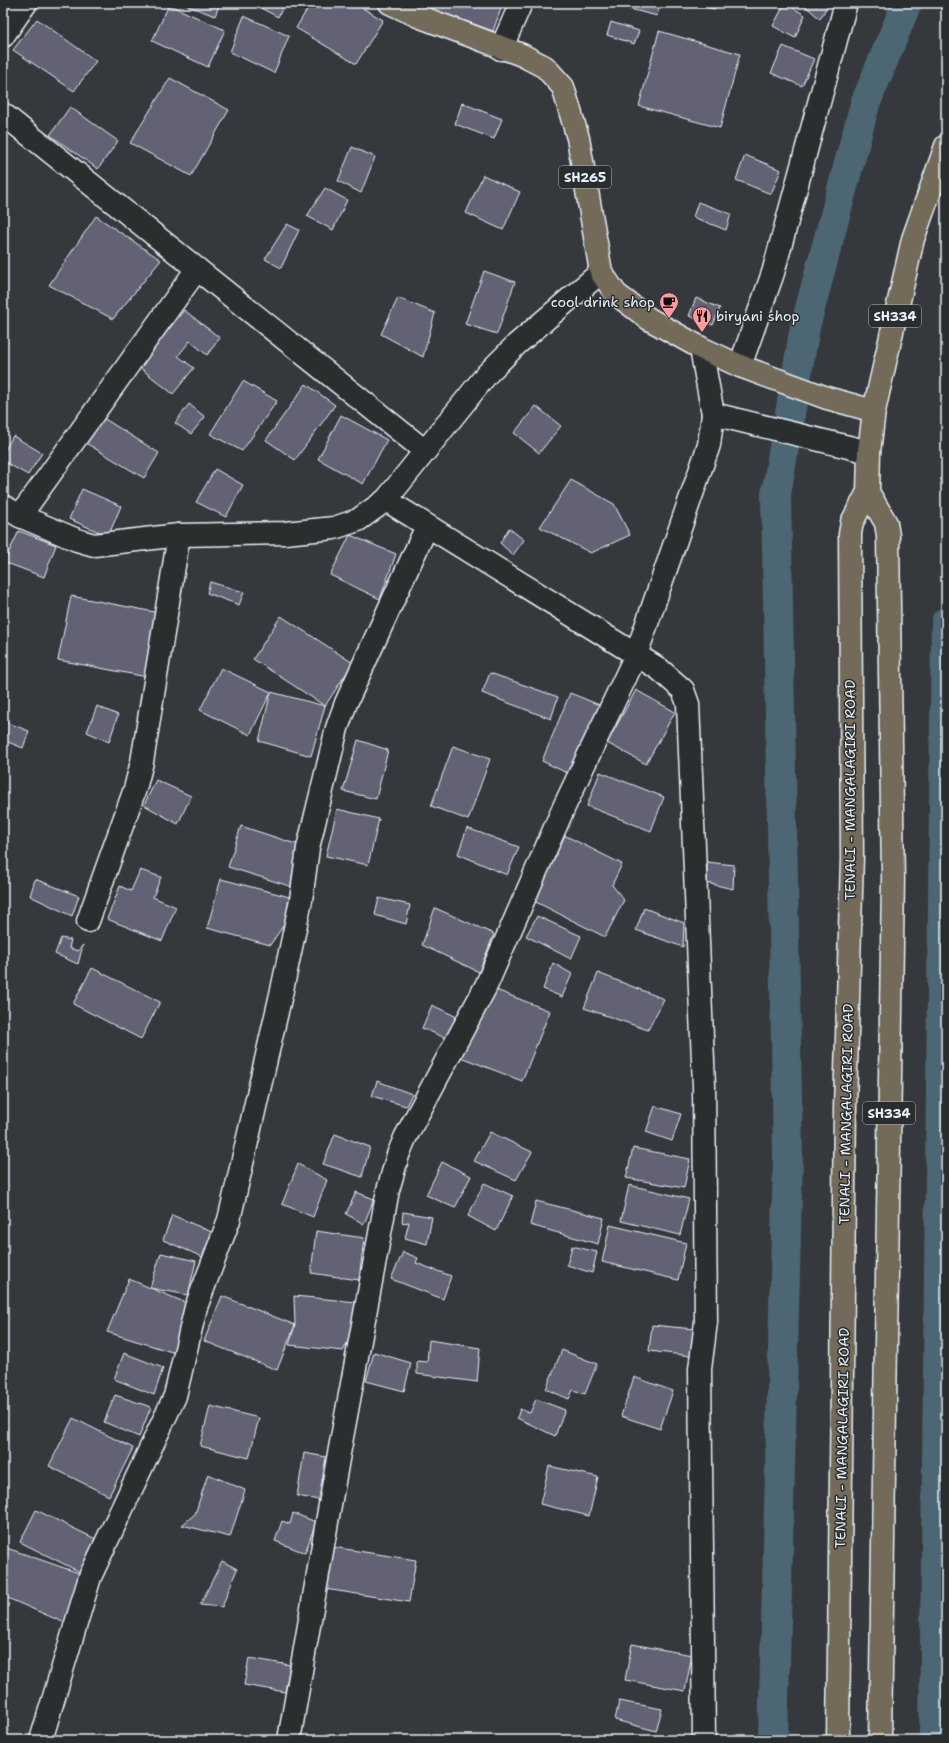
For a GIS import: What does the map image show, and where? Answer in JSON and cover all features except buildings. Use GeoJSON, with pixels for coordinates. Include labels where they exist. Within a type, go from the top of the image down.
{"type":"FeatureCollection","features":[{"type":"Feature","properties":{"kind":"main road","name":"SH265"},"geometry":{"type":"LineString","coordinates":[[390,3],[418,16],[501,49],[522,55],[545,67],[562,87],[578,138],[601,272],[616,294],[649,319],[701,348],[749,369],[827,398],[874,411]]}},
{"type":"Feature","properties":{"kind":"main road","name":"SH334"},"geometry":{"type":"LineString","coordinates":[[880,1740],[893,879],[888,536],[886,523],[868,492],[869,452],[874,411],[913,239],[946,146]]}},
{"type":"Feature","properties":{"kind":"main road","name":"TENALI - MANGALAGIRI ROAD"},"geometry":{"type":"LineString","coordinates":[[838,1740],[845,1108],[852,857],[850,534],[852,522],[868,492]]}},
{"type":"Feature","properties":{"kind":"street"},"geometry":{"type":"LineString","coordinates":[[3,36],[26,3]]}},
{"type":"Feature","properties":{"kind":"street"},"geometry":{"type":"LineString","coordinates":[[501,49],[521,3]]}},
{"type":"Feature","properties":{"kind":"street"},"geometry":{"type":"LineString","coordinates":[[749,369],[773,273],[846,3]]}},
{"type":"Feature","properties":{"kind":"street"},"geometry":{"type":"LineString","coordinates":[[3,114],[425,451]]}},
{"type":"Feature","properties":{"kind":"street"},"geometry":{"type":"LineString","coordinates":[[197,269],[12,511],[77,540],[94,545],[179,535],[285,533],[334,528],[358,520],[386,500],[487,374],[517,344],[601,272]]}},
{"type":"Feature","properties":{"kind":"street"},"geometry":{"type":"LineString","coordinates":[[289,1740],[338,1459],[388,1190],[398,1155],[486,986],[564,807],[636,655],[709,445],[713,414],[701,348]]}},
{"type":"Feature","properties":{"kind":"street"},"geometry":{"type":"LineString","coordinates":[[713,414],[869,452]]}},
{"type":"Feature","properties":{"kind":"street"},"geometry":{"type":"LineString","coordinates":[[386,500],[636,655],[672,679],[683,690],[688,704],[704,1085],[706,1322],[700,1368],[704,1740]]}},
{"type":"Feature","properties":{"kind":"street"},"geometry":{"type":"LineString","coordinates":[[41,1740],[90,1577],[175,1396],[196,1307],[229,1220],[282,990],[300,900],[308,848],[337,728],[346,703],[427,526]]}},
{"type":"Feature","properties":{"kind":"street"},"geometry":{"type":"LineString","coordinates":[[88,921],[135,789],[142,762],[179,535]]}},
{"type":"Feature","properties":{"kind":"waterway"},"geometry":{"type":"LineString","coordinates":[[773,1740],[788,1155],[776,494],[805,327],[865,104],[907,3]]}},
{"type":"Feature","properties":{"kind":"waterway"},"geometry":{"type":"LineString","coordinates":[[934,1740],[946,622]]}},
{"type":"Feature","properties":{"kind":"place","name":"cool drink shop"},"geometry":{"type":"Point","coordinates":[669,319]}},
{"type":"Feature","properties":{"kind":"place","name":"biryani shop"},"geometry":{"type":"Point","coordinates":[702,333]}}]}
